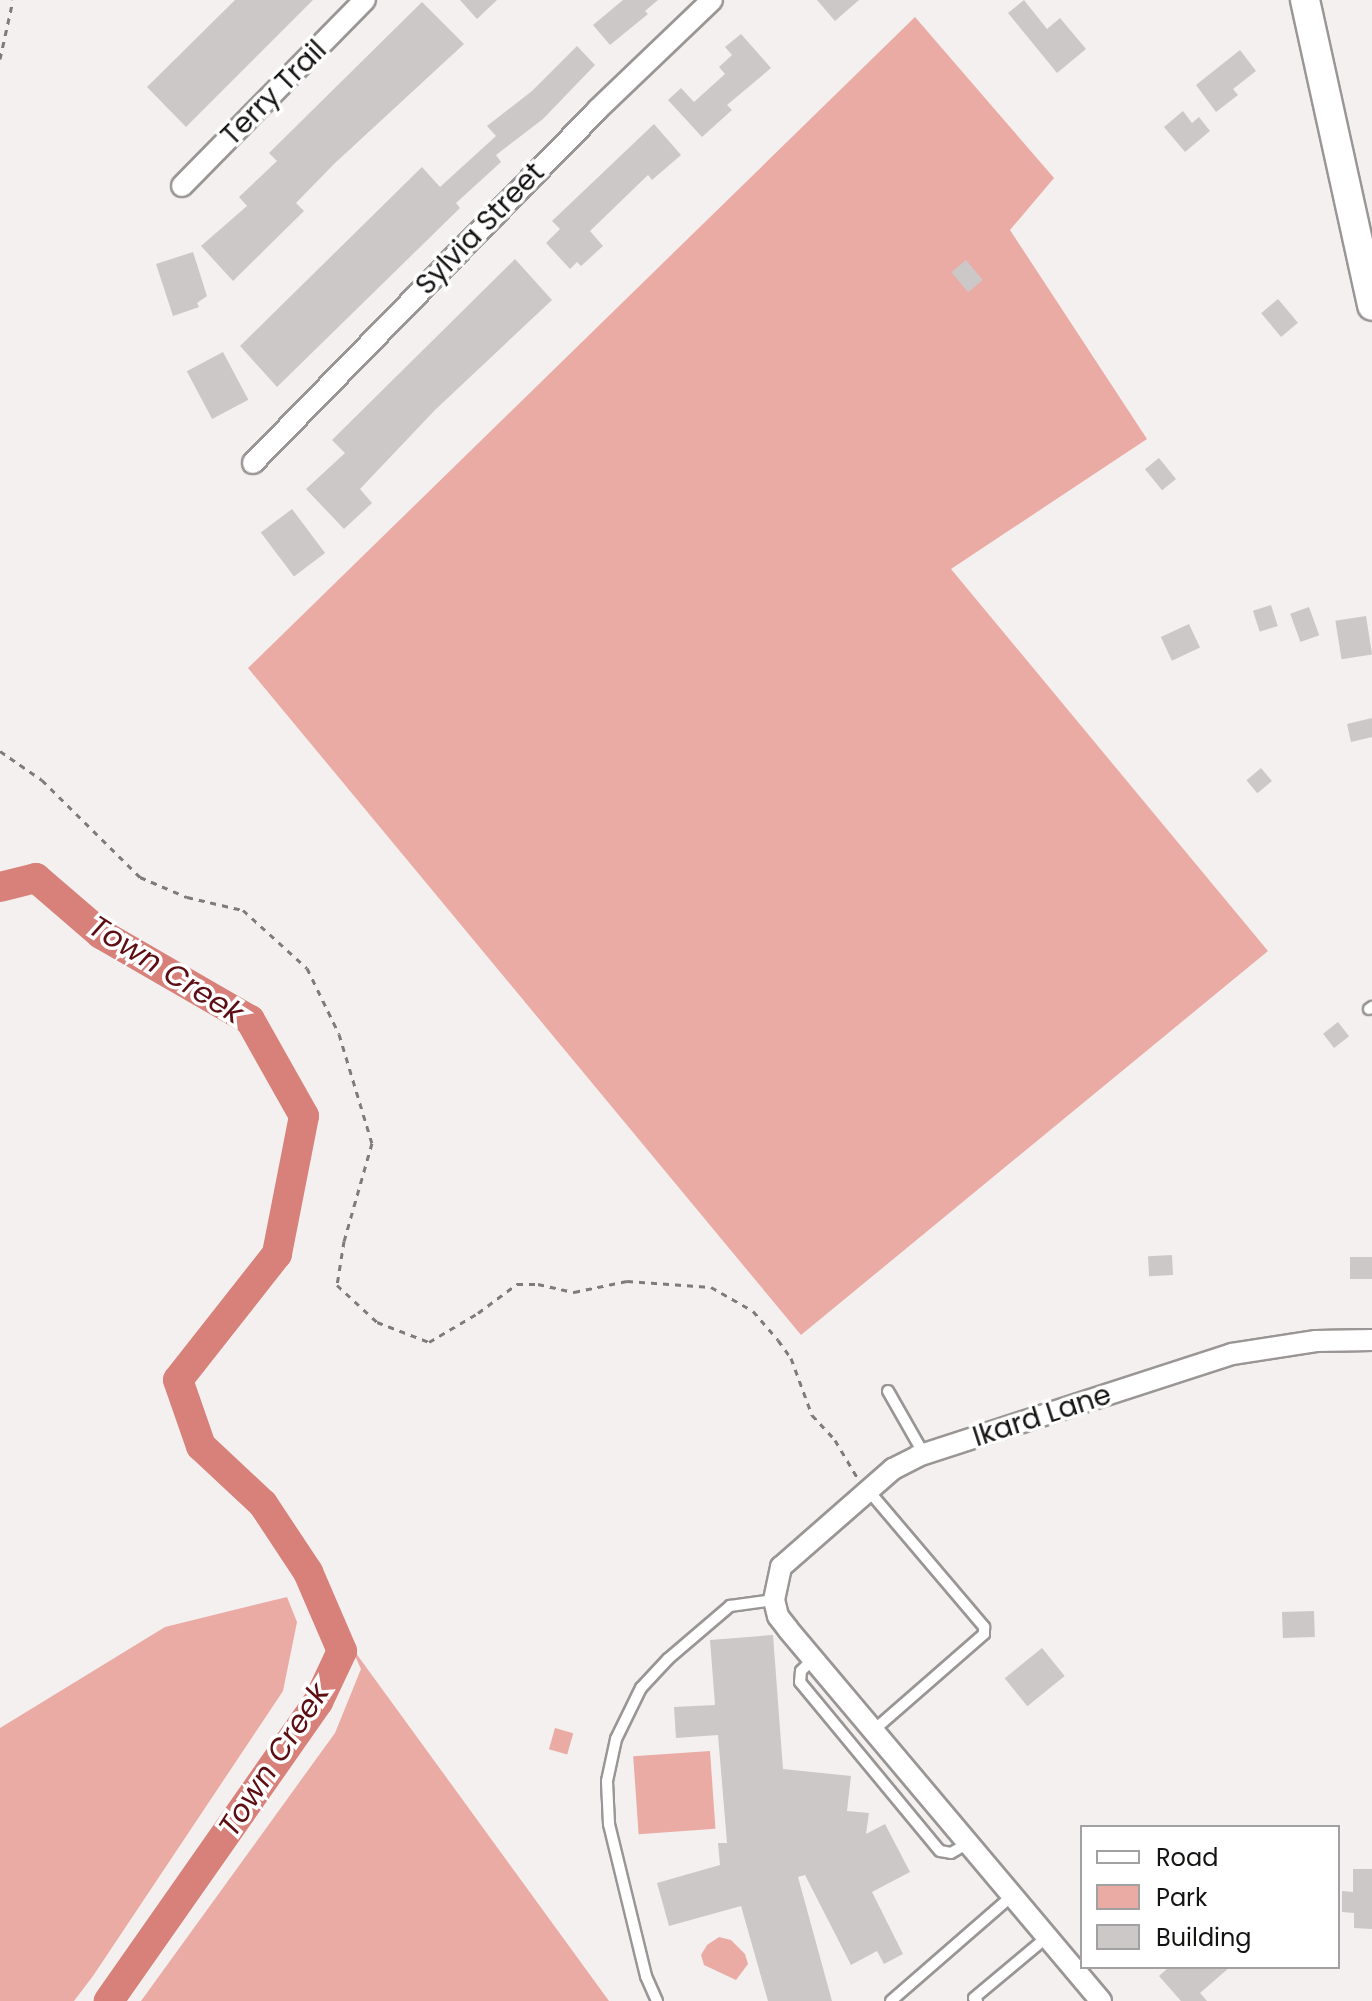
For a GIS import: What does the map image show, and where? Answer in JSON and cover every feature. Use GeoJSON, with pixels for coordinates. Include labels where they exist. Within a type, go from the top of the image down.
{"type":"FeatureCollection","features":[{"type":"Feature","properties":{"kind":"street","name":"Terry Trail"},"geometry":{"type":"LineString","coordinates":[[182,186],[365,0]]}},
{"type":"Feature","properties":{"kind":"street","name":"Sylvia Street"},"geometry":{"type":"LineString","coordinates":[[253,463],[597,110],[712,0]]}},
{"type":"Feature","properties":{"kind":"street"},"geometry":{"type":"LineString","coordinates":[[1305,0],[1372,306]]}},
{"type":"Feature","properties":{"kind":"street","name":"Ikard Lane"},"geometry":{"type":"LineString","coordinates":[[774,1600],[781,1567],[791,1555],[893,1469],[924,1454],[1232,1354],[1316,1341],[1372,1340]]}},
{"type":"Feature","properties":{"kind":"street"},"geometry":{"type":"LineString","coordinates":[[774,1600],[778,1616],[813,1659],[1101,2001]]}},
{"type":"Feature","properties":{"kind":"lane"},"geometry":{"type":"LineString","coordinates":[[888,1391],[924,1454]]}},
{"type":"Feature","properties":{"kind":"lane"},"geometry":{"type":"LineString","coordinates":[[868,1490],[984,1627],[984,1634],[874,1730]]}},
{"type":"Feature","properties":{"kind":"lane"},"geometry":{"type":"LineString","coordinates":[[657,2001],[646,1976],[609,1824],[607,1781],[616,1739],[641,1688],[668,1659],[730,1606],[774,1600]]}},
{"type":"Feature","properties":{"kind":"lane"},"geometry":{"type":"LineString","coordinates":[[813,1659],[801,1671],[800,1682],[901,1805],[940,1851],[951,1853],[968,1843]]}},
{"type":"Feature","properties":{"kind":"lane"},"geometry":{"type":"LineString","coordinates":[[891,2001],[1012,1896]]}},
{"type":"Feature","properties":{"kind":"lane"},"geometry":{"type":"LineString","coordinates":[[977,2001],[974,1998],[1047,1937]]}},
{"type":"Feature","properties":{"kind":"path"},"geometry":{"type":"LineString","coordinates":[[0,59],[13,0]]}},
{"type":"Feature","properties":{"kind":"path"},"geometry":{"type":"LineString","coordinates":[[0,751],[42,780],[140,877],[187,897],[243,910],[307,968],[339,1034],[372,1143],[344,1241],[337,1285],[377,1322],[429,1342],[478,1313],[517,1284],[538,1284],[574,1292],[627,1281],[711,1287],[753,1311],[778,1340],[791,1358],[812,1415],[835,1440],[868,1490]]}},
{"type":"Feature","properties":{"kind":"green space"},"geometry":{"type":"Polygon","coordinates":[[[915,17],[1054,178],[1010,230],[1147,439],[951,569],[1268,951],[801,1335],[248,668],[915,17]]]}},
{"type":"Feature","properties":{"kind":"green space"},"geometry":{"type":"Polygon","coordinates":[[[287,1597],[297,1622],[283,1691],[93,1976],[74,2001],[0,2001],[0,1728],[165,1627],[287,1597]]]}},
{"type":"Feature","properties":{"kind":"green space"},"geometry":{"type":"Polygon","coordinates":[[[350,1645],[609,2001],[141,2001],[335,1733],[361,1669],[350,1645]]]}},
{"type":"Feature","properties":{"kind":"green space"},"geometry":{"type":"Polygon","coordinates":[[[555,1728],[573,1733],[567,1754],[549,1749],[555,1728]]]}},
{"type":"Feature","properties":{"kind":"green space"},"geometry":{"type":"Polygon","coordinates":[[[710,1751],[715,1829],[639,1834],[633,1756],[710,1751]]]}},
{"type":"Feature","properties":{"kind":"green space"},"geometry":{"type":"Polygon","coordinates":[[[719,1937],[731,1940],[745,1954],[748,1964],[736,1980],[704,1965],[701,1955],[707,1945],[719,1937]]]}},
{"type":"Feature","properties":{"kind":"building"},"geometry":{"type":"Polygon","coordinates":[[[235,0],[313,0],[186,127],[147,87],[235,0]]]}},
{"type":"Feature","properties":{"kind":"building"},"geometry":{"type":"Polygon","coordinates":[[[460,0],[497,0],[477,19],[460,0]]]}},
{"type":"Feature","properties":{"kind":"building"},"geometry":{"type":"Polygon","coordinates":[[[623,0],[658,0],[645,11],[648,14],[610,45],[593,25],[623,0]]]}},
{"type":"Feature","properties":{"kind":"building"},"geometry":{"type":"Polygon","coordinates":[[[817,0],[859,0],[835,21],[817,0]]]}},
{"type":"Feature","properties":{"kind":"building"},"geometry":{"type":"Polygon","coordinates":[[[1024,0],[1047,29],[1060,18],[1086,49],[1057,73],[1008,13],[1024,0]]]}},
{"type":"Feature","properties":{"kind":"building"},"geometry":{"type":"Polygon","coordinates":[[[422,2],[464,44],[334,164],[296,203],[304,211],[233,281],[201,246],[247,206],[239,197],[277,161],[269,153],[422,2]]]}},
{"type":"Feature","properties":{"kind":"building"},"geometry":{"type":"Polygon","coordinates":[[[741,34],[771,68],[727,105],[732,110],[702,137],[668,100],[681,88],[694,102],[725,74],[719,67],[732,55],[725,47],[741,34]]]}},
{"type":"Feature","properties":{"kind":"building"},"geometry":{"type":"Polygon","coordinates":[[[577,46],[595,65],[543,119],[496,155],[501,162],[456,203],[460,208],[277,387],[240,346],[422,167],[440,187],[496,136],[487,126],[532,91],[577,46]]]}},
{"type":"Feature","properties":{"kind":"building"},"geometry":{"type":"Polygon","coordinates":[[[1240,50],[1256,71],[1233,89],[1238,95],[1216,112],[1196,85],[1240,50]]]}},
{"type":"Feature","properties":{"kind":"building"},"geometry":{"type":"Polygon","coordinates":[[[1183,111],[1192,123],[1199,117],[1210,131],[1185,152],[1164,127],[1183,111]]]}},
{"type":"Feature","properties":{"kind":"building"},"geometry":{"type":"Polygon","coordinates":[[[654,124],[681,155],[652,180],[648,175],[590,231],[603,246],[581,266],[577,262],[570,269],[546,243],[560,229],[552,221],[654,124]]]}},
{"type":"Feature","properties":{"kind":"building"},"geometry":{"type":"Polygon","coordinates":[[[193,252],[207,296],[197,303],[199,307],[173,316],[156,264],[193,252]]]}},
{"type":"Feature","properties":{"kind":"building"},"geometry":{"type":"Polygon","coordinates":[[[515,259],[552,300],[435,410],[360,489],[372,503],[344,529],[306,489],[345,453],[332,440],[515,259]]]}},
{"type":"Feature","properties":{"kind":"building"},"geometry":{"type":"Polygon","coordinates":[[[966,260],[983,280],[968,292],[951,272],[966,260]]]}},
{"type":"Feature","properties":{"kind":"building"},"geometry":{"type":"Polygon","coordinates":[[[1278,299],[1298,323],[1281,337],[1261,313],[1278,299]]]}},
{"type":"Feature","properties":{"kind":"building"},"geometry":{"type":"Polygon","coordinates":[[[223,352],[248,400],[212,419],[187,371],[223,352]]]}},
{"type":"Feature","properties":{"kind":"building"},"geometry":{"type":"Polygon","coordinates":[[[1159,458],[1176,479],[1162,490],[1145,469],[1159,458]]]}},
{"type":"Feature","properties":{"kind":"building"},"geometry":{"type":"Polygon","coordinates":[[[292,509],[325,553],[294,576],[261,532],[292,509]]]}},
{"type":"Feature","properties":{"kind":"building"},"geometry":{"type":"Polygon","coordinates":[[[1271,605],[1278,626],[1260,632],[1253,611],[1271,605]]]}},
{"type":"Feature","properties":{"kind":"building"},"geometry":{"type":"Polygon","coordinates":[[[1309,607],[1319,635],[1300,642],[1290,614],[1309,607]]]}},
{"type":"Feature","properties":{"kind":"building"},"geometry":{"type":"Polygon","coordinates":[[[1366,616],[1372,655],[1341,659],[1335,621],[1366,616]]]}},
{"type":"Feature","properties":{"kind":"building"},"geometry":{"type":"Polygon","coordinates":[[[1189,624],[1200,648],[1172,661],[1161,637],[1189,624]]]}},
{"type":"Feature","properties":{"kind":"building"},"geometry":{"type":"Polygon","coordinates":[[[1372,718],[1372,737],[1351,742],[1347,724],[1372,718]]]}},
{"type":"Feature","properties":{"kind":"building"},"geometry":{"type":"Polygon","coordinates":[[[1261,768],[1272,781],[1257,793],[1246,780],[1261,768]]]}},
{"type":"Feature","properties":{"kind":"building"},"geometry":{"type":"Polygon","coordinates":[[[1338,1022],[1349,1036],[1334,1048],[1323,1034],[1338,1022]]]}},
{"type":"Feature","properties":{"kind":"building"},"geometry":{"type":"Polygon","coordinates":[[[1172,1255],[1173,1275],[1149,1276],[1148,1256],[1172,1255]]]}},
{"type":"Feature","properties":{"kind":"building"},"geometry":{"type":"Polygon","coordinates":[[[1350,1257],[1372,1257],[1372,1279],[1350,1279],[1350,1257]]]}},
{"type":"Feature","properties":{"kind":"building"},"geometry":{"type":"Polygon","coordinates":[[[1314,1611],[1315,1637],[1283,1638],[1282,1612],[1314,1611]]]}},
{"type":"Feature","properties":{"kind":"building"},"geometry":{"type":"Polygon","coordinates":[[[773,1635],[783,1769],[851,1776],[847,1811],[869,1813],[866,1834],[885,1824],[910,1872],[872,1892],[903,1954],[884,1964],[877,1951],[851,1965],[805,1875],[798,1877],[832,2001],[768,2001],[741,1906],[669,1926],[657,1883],[720,1865],[718,1843],[727,1843],[718,1735],[676,1738],[674,1707],[715,1705],[710,1640],[773,1635]]]}},
{"type":"Feature","properties":{"kind":"building"},"geometry":{"type":"Polygon","coordinates":[[[1042,1648],[1065,1676],[1027,1706],[1005,1678],[1042,1648]]]}},
{"type":"Feature","properties":{"kind":"building"},"geometry":{"type":"Polygon","coordinates":[[[1353,1869],[1372,1869],[1372,1929],[1354,1928],[1354,1913],[1342,1912],[1342,1891],[1353,1892],[1353,1869]]]}},
{"type":"Feature","properties":{"kind":"building"},"geometry":{"type":"Polygon","coordinates":[[[1167,1969],[1228,1969],[1200,1993],[1207,2001],[1181,2001],[1159,1976],[1167,1969]]]}},
{"type":"Feature","properties":{"kind":"waterway","name":"Town Creek"},"geometry":{"type":"LineString","coordinates":[[0,887],[36,878],[101,934],[250,1020],[304,1116],[277,1254],[178,1380],[201,1446],[263,1504],[308,1572],[342,1651],[318,1702],[109,2001]]}}]}
